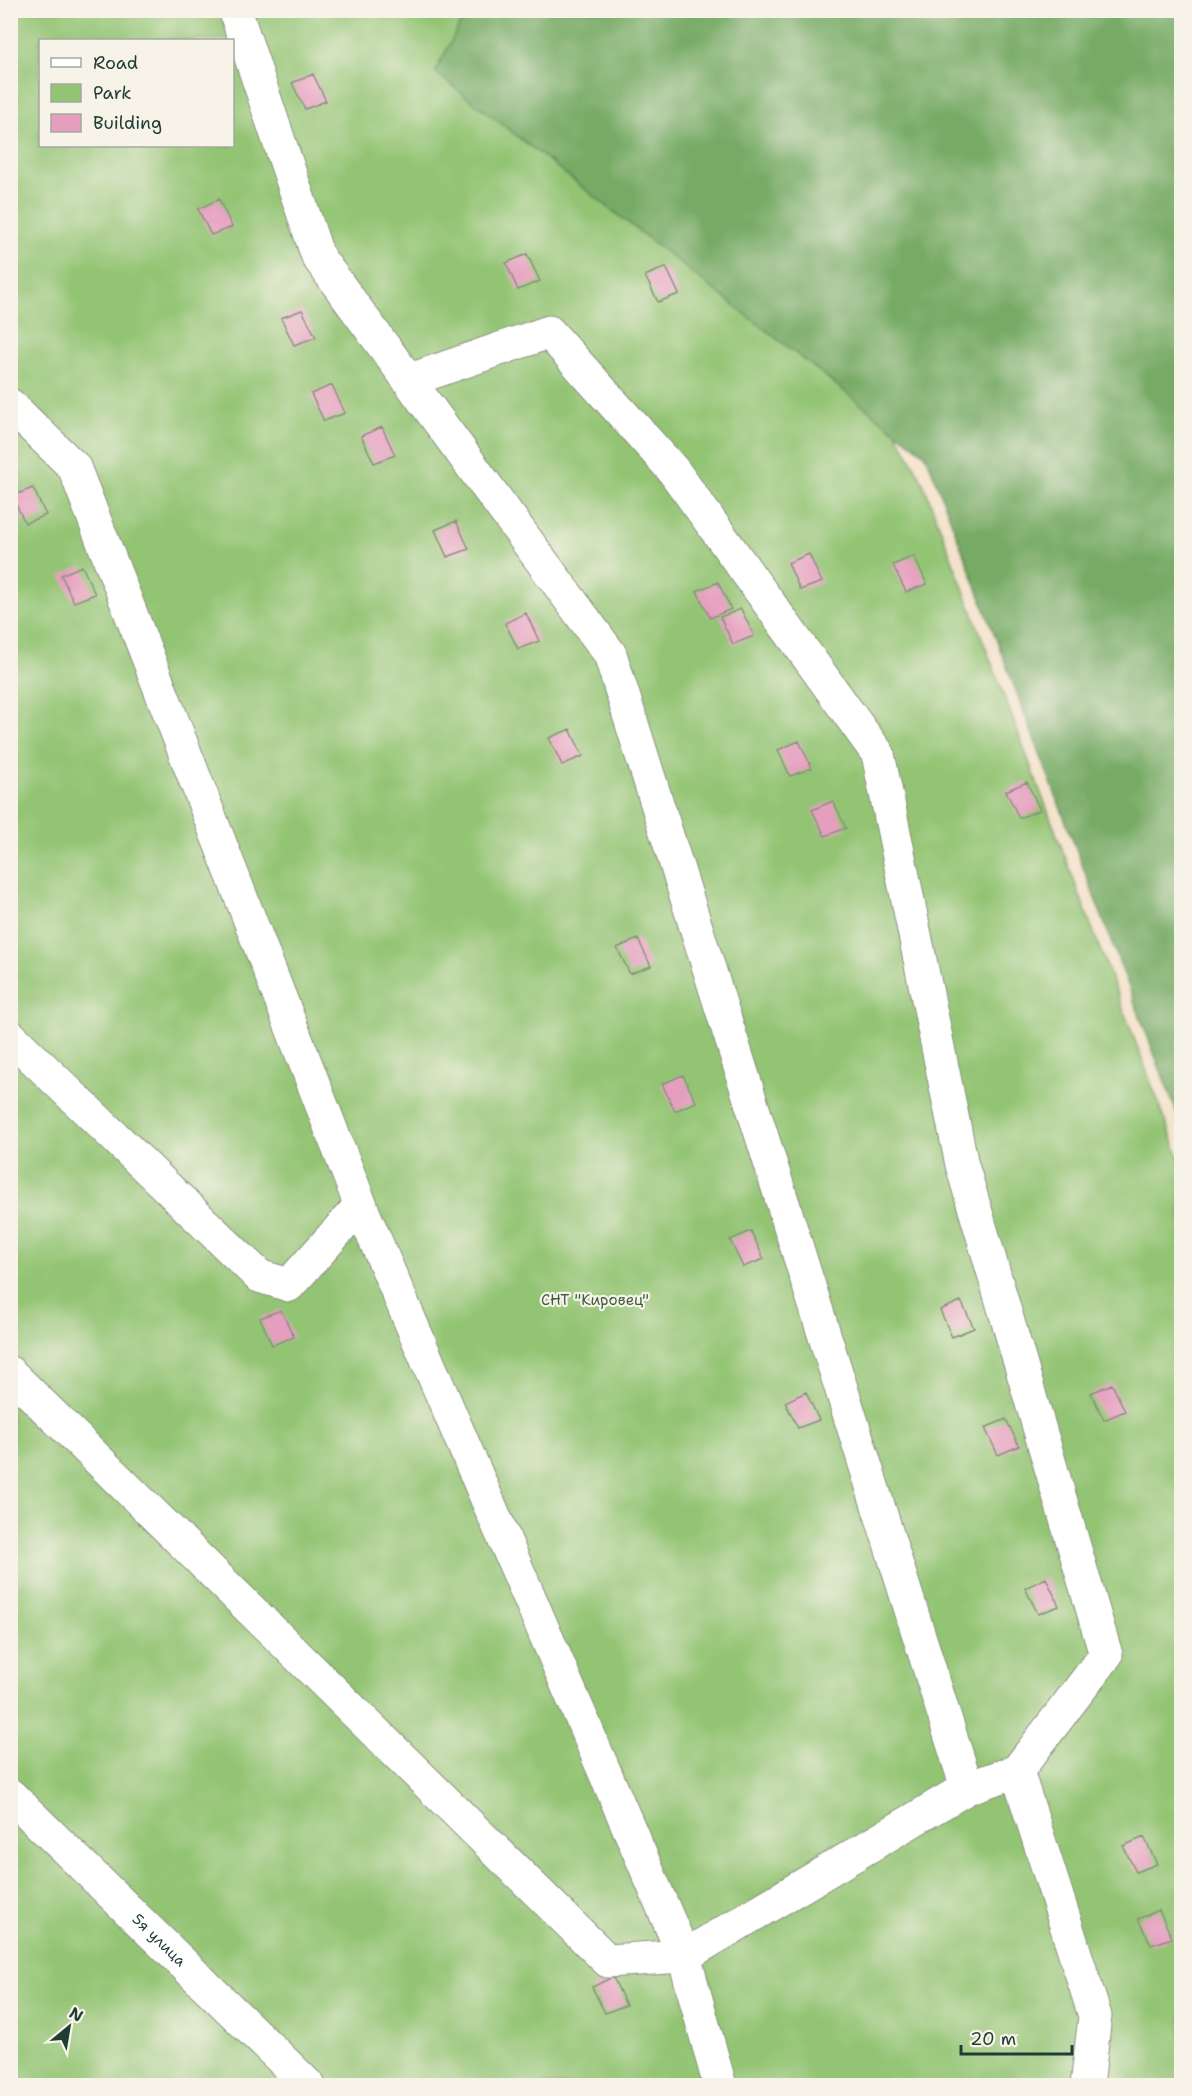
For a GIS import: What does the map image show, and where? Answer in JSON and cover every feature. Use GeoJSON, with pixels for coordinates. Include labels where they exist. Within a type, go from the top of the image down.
{"type":"FeatureCollection","features":[{"type":"Feature","properties":{"kind":"street"},"geometry":{"type":"LineString","coordinates":[[235,10],[318,257],[610,654],[967,1788]]}},
{"type":"Feature","properties":{"kind":"street"},"geometry":{"type":"LineString","coordinates":[[10,1373],[608,1961],[684,1956],[967,1788],[1017,1771],[1106,1655],[962,1164],[878,754],[673,470],[549,332],[410,380]]}},
{"type":"Feature","properties":{"kind":"street"},"geometry":{"type":"LineString","coordinates":[[10,405],[74,468],[361,1205],[684,1956],[720,2085]]}},
{"type":"Feature","properties":{"kind":"street"},"geometry":{"type":"LineString","coordinates":[[10,1036],[260,1276],[289,1285],[361,1205]]}},
{"type":"Feature","properties":{"kind":"street"},"geometry":{"type":"LineString","coordinates":[[1017,1771],[1095,2016],[1087,2085]]}},
{"type":"Feature","properties":{"kind":"street","name":"5я улица"},"geometry":{"type":"LineString","coordinates":[[10,1795],[309,2085]]}},
{"type":"Feature","properties":{"kind":"green space","name":"СНТ \"Кировец\""},"geometry":{"type":"Polygon","coordinates":[[[11,11],[668,11],[922,480],[1181,1162],[1181,2085],[11,2086],[11,11]]]}},
{"type":"Feature","properties":{"kind":"green space"},"geometry":{"type":"Polygon","coordinates":[[[467,11],[1181,11],[1181,1124],[926,455],[435,72],[467,11]]]}},
{"type":"Feature","properties":{"kind":"building"},"geometry":{"type":"Polygon","coordinates":[[[313,74],[326,101],[305,109],[292,83],[313,74]]]}},
{"type":"Feature","properties":{"kind":"building"},"geometry":{"type":"Polygon","coordinates":[[[219,199],[232,227],[211,235],[198,209],[219,199]]]}},
{"type":"Feature","properties":{"kind":"building"},"geometry":{"type":"Polygon","coordinates":[[[527,254],[540,281],[518,290],[506,263],[527,254]]]}},
{"type":"Feature","properties":{"kind":"building"},"geometry":{"type":"Polygon","coordinates":[[[666,267],[679,294],[658,302],[645,276],[666,267]]]}},
{"type":"Feature","properties":{"kind":"building"},"geometry":{"type":"Polygon","coordinates":[[[302,310],[316,337],[294,345],[281,318],[302,310]]]}},
{"type":"Feature","properties":{"kind":"building"},"geometry":{"type":"Polygon","coordinates":[[[332,385],[345,413],[324,421],[311,394],[332,385]]]}},
{"type":"Feature","properties":{"kind":"building"},"geometry":{"type":"Polygon","coordinates":[[[382,427],[395,455],[374,463],[361,436],[382,427]]]}},
{"type":"Feature","properties":{"kind":"building"},"geometry":{"type":"Polygon","coordinates":[[[33,488],[46,515],[25,523],[12,496],[33,488]]]}},
{"type":"Feature","properties":{"kind":"building"},"geometry":{"type":"Polygon","coordinates":[[[456,521],[469,549],[447,557],[435,530],[456,521]]]}},
{"type":"Feature","properties":{"kind":"building"},"geometry":{"type":"Polygon","coordinates":[[[809,554],[822,582],[800,590],[788,563],[809,554]]]}},
{"type":"Feature","properties":{"kind":"building"},"geometry":{"type":"Polygon","coordinates":[[[914,556],[927,584],[906,592],[893,565],[914,556]]]}},
{"type":"Feature","properties":{"kind":"building"},"geometry":{"type":"Polygon","coordinates":[[[82,566],[95,594],[74,602],[61,575],[82,566]]]}},
{"type":"Feature","properties":{"kind":"building"},"geometry":{"type":"Polygon","coordinates":[[[718,582],[731,609],[710,618],[697,591],[718,582]]]}},
{"type":"Feature","properties":{"kind":"building"},"geometry":{"type":"Polygon","coordinates":[[[741,609],[754,636],[733,644],[720,617],[741,609]]]}},
{"type":"Feature","properties":{"kind":"building"},"geometry":{"type":"Polygon","coordinates":[[[526,613],[539,641],[518,649],[505,623],[526,613]]]}},
{"type":"Feature","properties":{"kind":"building"},"geometry":{"type":"Polygon","coordinates":[[[570,729],[583,756],[562,765],[549,738],[570,729]]]}},
{"type":"Feature","properties":{"kind":"building"},"geometry":{"type":"Polygon","coordinates":[[[799,741],[812,768],[790,776],[778,750],[799,741]]]}},
{"type":"Feature","properties":{"kind":"building"},"geometry":{"type":"Polygon","coordinates":[[[1027,782],[1040,810],[1019,818],[1006,791],[1027,782]]]}},
{"type":"Feature","properties":{"kind":"building"},"geometry":{"type":"Polygon","coordinates":[[[833,801],[846,828],[825,836],[812,810],[833,801]]]}},
{"type":"Feature","properties":{"kind":"building"},"geometry":{"type":"Polygon","coordinates":[[[638,939],[651,966],[630,974],[617,948],[638,939]]]}},
{"type":"Feature","properties":{"kind":"building"},"geometry":{"type":"Polygon","coordinates":[[[683,1075],[696,1102],[675,1111],[662,1084],[683,1075]]]}},
{"type":"Feature","properties":{"kind":"building"},"geometry":{"type":"Polygon","coordinates":[[[751,1231],[764,1259],[743,1267],[730,1240],[751,1231]]]}},
{"type":"Feature","properties":{"kind":"building"},"geometry":{"type":"Polygon","coordinates":[[[961,1301],[974,1328],[952,1337],[940,1310],[961,1301]]]}},
{"type":"Feature","properties":{"kind":"building"},"geometry":{"type":"Polygon","coordinates":[[[281,1310],[294,1337],[272,1345],[260,1318],[281,1310]]]}},
{"type":"Feature","properties":{"kind":"building"},"geometry":{"type":"Polygon","coordinates":[[[1112,1384],[1125,1411],[1104,1420],[1091,1393],[1112,1384]]]}},
{"type":"Feature","properties":{"kind":"building"},"geometry":{"type":"Polygon","coordinates":[[[806,1392],[819,1420],[798,1428],[785,1402],[806,1392]]]}},
{"type":"Feature","properties":{"kind":"building"},"geometry":{"type":"Polygon","coordinates":[[[1006,1419],[1019,1446],[998,1455],[985,1428],[1006,1419]]]}},
{"type":"Feature","properties":{"kind":"building"},"geometry":{"type":"Polygon","coordinates":[[[1046,1578],[1059,1606],[1038,1614],[1025,1588],[1046,1578]]]}},
{"type":"Feature","properties":{"kind":"building"},"geometry":{"type":"Polygon","coordinates":[[[1144,1837],[1157,1864],[1136,1872],[1123,1846],[1144,1837]]]}},
{"type":"Feature","properties":{"kind":"building"},"geometry":{"type":"Polygon","coordinates":[[[1159,1910],[1172,1938],[1151,1945],[1138,1919],[1159,1910]]]}},
{"type":"Feature","properties":{"kind":"building"},"geometry":{"type":"Polygon","coordinates":[[[613,1977],[626,2005],[605,2013],[592,1987],[613,1977]]]}}]}
